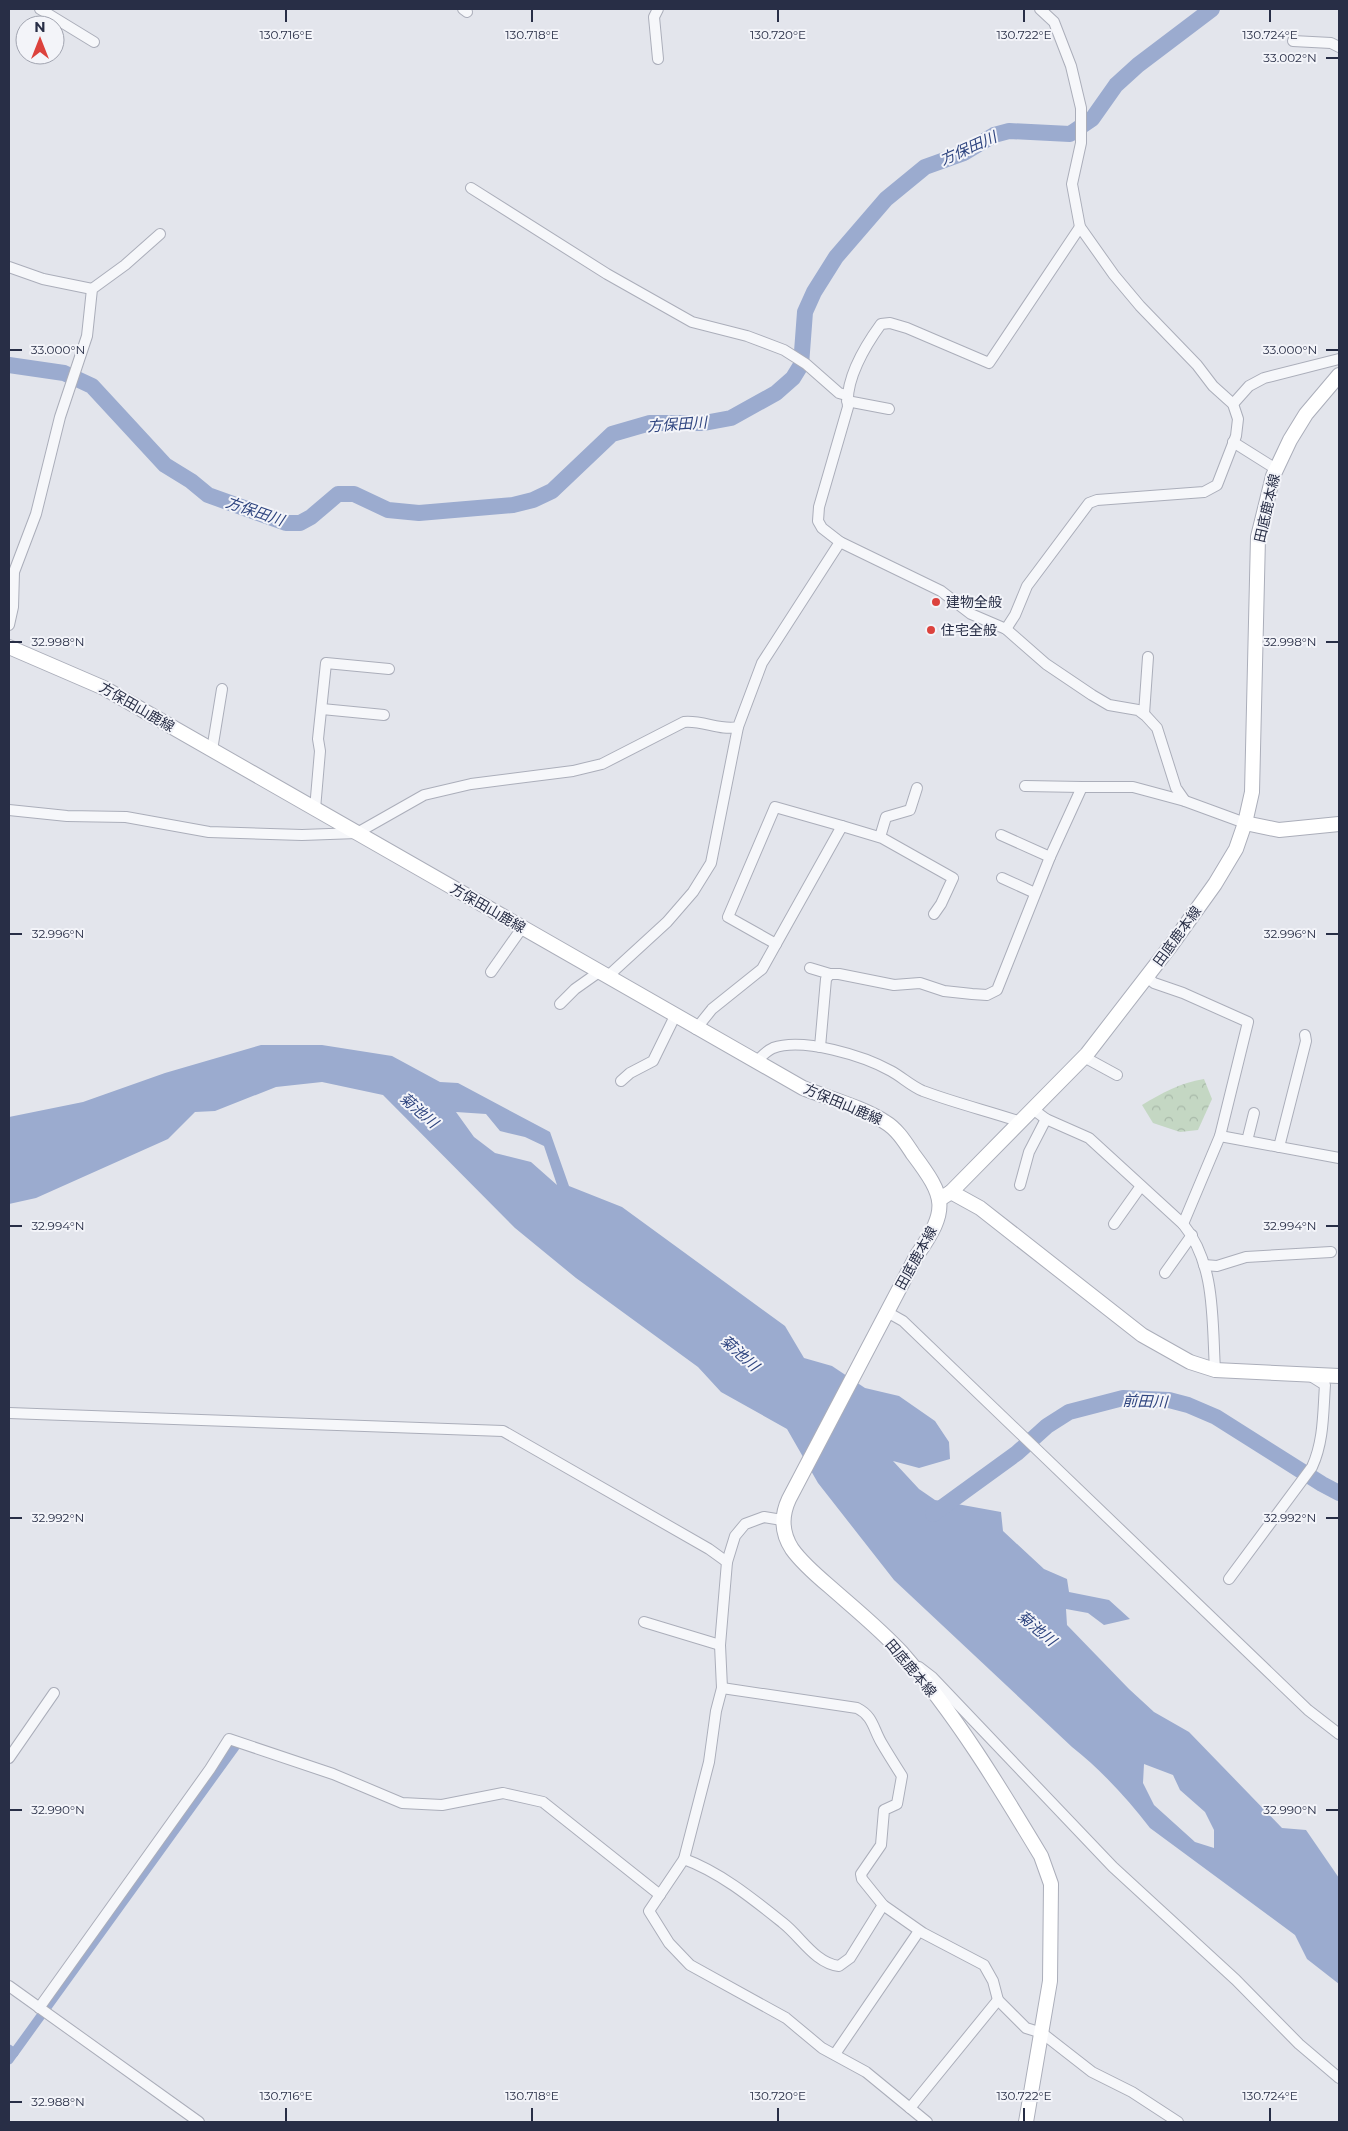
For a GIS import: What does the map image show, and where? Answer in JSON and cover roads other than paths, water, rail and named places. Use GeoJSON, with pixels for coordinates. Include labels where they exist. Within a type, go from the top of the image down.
{"type":"FeatureCollection","features":[{"type":"Feature","properties":{"kind":"main road","name":"田底鹿本線"},"geometry":{"type":"LineString","coordinates":[[1026,2122],[1050,1981],[1052,1900],[1048,1872],[1041,1856],[982,1760],[901,1653],[800,1558],[785,1535],[782,1520],[789,1499],[887,1312],[936,1224],[946,1195],[1034,1110],[1084,1058],[1147,977],[1215,884],[1236,849],[1245,823],[1252,792],[1258,537],[1276,469],[1306,414],[1339,374]]}},
{"type":"Feature","properties":{"kind":"main road","name":"方保田山鹿線"},"geometry":{"type":"LineString","coordinates":[[9,647],[104,688],[696,1029],[803,1088],[887,1123],[895,1129],[946,1195]]}},
{"type":"Feature","properties":{"kind":"main road"},"geometry":{"type":"LineString","coordinates":[[1245,823],[1279,830],[1339,824]]}},
{"type":"Feature","properties":{"kind":"main road"},"geometry":{"type":"LineString","coordinates":[[946,1195],[980,1208],[1142,1336],[1190,1362],[1215,1370],[1339,1376]]}},
{"type":"Feature","properties":{"kind":"street"},"geometry":{"type":"LineString","coordinates":[[40,9],[94,42]]}},
{"type":"Feature","properties":{"kind":"street"},"geometry":{"type":"LineString","coordinates":[[658,9],[654,17],[658,59]]}},
{"type":"Feature","properties":{"kind":"street"},"geometry":{"type":"LineString","coordinates":[[1006,629],[1015,615],[1027,586],[1089,503],[1110,499],[1204,492],[1217,485],[1233,442],[1238,419],[1233,404],[1213,386],[1197,365],[1140,306],[1080,227],[1072,184],[1081,143],[1082,108],[1071,66],[1054,22],[1040,9]]}},
{"type":"Feature","properties":{"kind":"street"},"geometry":{"type":"LineString","coordinates":[[1293,41],[1331,42],[1339,47]]}},
{"type":"Feature","properties":{"kind":"street"},"geometry":{"type":"LineString","coordinates":[[472,188],[607,274],[692,322],[747,336],[784,350],[806,364],[847,398],[889,409]]}},
{"type":"Feature","properties":{"kind":"street"},"geometry":{"type":"LineString","coordinates":[[1080,227],[989,362],[907,328],[890,323],[881,324],[856,369],[847,398],[848,407],[818,516],[822,528],[840,542],[941,591],[971,614],[1006,629],[1046,664],[1109,705],[1138,710],[1144,714],[1157,728],[1176,788],[1185,801]]}},
{"type":"Feature","properties":{"kind":"street"},"geometry":{"type":"LineString","coordinates":[[9,625],[13,607],[14,572],[36,514],[60,417],[85,342],[92,289],[125,265],[160,234]]}},
{"type":"Feature","properties":{"kind":"street"},"geometry":{"type":"LineString","coordinates":[[9,267],[43,279],[92,289]]}},
{"type":"Feature","properties":{"kind":"street"},"geometry":{"type":"LineString","coordinates":[[1233,404],[1249,386],[1264,378],[1339,359]]}},
{"type":"Feature","properties":{"kind":"street"},"geometry":{"type":"LineString","coordinates":[[1233,442],[1276,469]]}},
{"type":"Feature","properties":{"kind":"street"},"geometry":{"type":"LineString","coordinates":[[560,1004],[575,989],[603,974],[667,922],[693,892],[711,863],[738,727],[762,664],[840,542]]}},
{"type":"Feature","properties":{"kind":"street"},"geometry":{"type":"LineString","coordinates":[[1144,714],[1148,657]]}},
{"type":"Feature","properties":{"kind":"street"},"geometry":{"type":"LineString","coordinates":[[315,809],[326,663],[389,669]]}},
{"type":"Feature","properties":{"kind":"street"},"geometry":{"type":"LineString","coordinates":[[212,750],[222,689]]}},
{"type":"Feature","properties":{"kind":"street"},"geometry":{"type":"LineString","coordinates":[[322,709],[384,715]]}},
{"type":"Feature","properties":{"kind":"street"},"geometry":{"type":"LineString","coordinates":[[9,810],[67,816],[126,817],[209,832],[302,835],[356,833],[424,795],[472,784],[573,771],[602,764],[684,722],[692,721],[729,729],[738,727]]}},
{"type":"Feature","properties":{"kind":"street"},"geometry":{"type":"LineString","coordinates":[[1025,786],[1133,787],[1185,801],[1245,823]]}},
{"type":"Feature","properties":{"kind":"street"},"geometry":{"type":"LineString","coordinates":[[810,968],[830,974],[894,985],[920,983],[944,991],[988,995],[997,990],[1050,857],[1082,787]]}},
{"type":"Feature","properties":{"kind":"street"},"geometry":{"type":"LineString","coordinates":[[880,837],[886,817],[910,810],[917,788]]}},
{"type":"Feature","properties":{"kind":"street"},"geometry":{"type":"LineString","coordinates":[[776,944],[728,918],[775,807],[880,837],[953,878],[942,904],[934,914]]}},
{"type":"Feature","properties":{"kind":"street"},"geometry":{"type":"LineString","coordinates":[[696,1029],[712,1009],[762,969],[842,826]]}},
{"type":"Feature","properties":{"kind":"street"},"geometry":{"type":"LineString","coordinates":[[1001,834],[1050,857]]}},
{"type":"Feature","properties":{"kind":"street"},"geometry":{"type":"LineString","coordinates":[[1002,878],[1035,893]]}},
{"type":"Feature","properties":{"kind":"street"},"geometry":{"type":"LineString","coordinates":[[491,972],[522,928]]}},
{"type":"Feature","properties":{"kind":"street"},"geometry":{"type":"LineString","coordinates":[[820,1047],[826,979],[830,974]]}},
{"type":"Feature","properties":{"kind":"street"},"geometry":{"type":"LineString","coordinates":[[1147,977],[1154,983],[1183,993],[1248,1022],[1220,1136],[1184,1224]]}},
{"type":"Feature","properties":{"kind":"street"},"geometry":{"type":"LineString","coordinates":[[621,1081],[630,1073],[653,1061],[675,1016]]}},
{"type":"Feature","properties":{"kind":"street"},"geometry":{"type":"LineString","coordinates":[[1279,1147],[1306,1041],[1305,1035]]}},
{"type":"Feature","properties":{"kind":"street"},"geometry":{"type":"LineString","coordinates":[[756,1062],[764,1053],[773,1048],[790,1045],[820,1047],[868,1060],[891,1071],[920,1090],[1021,1122]]}},
{"type":"Feature","properties":{"kind":"street"},"geometry":{"type":"LineString","coordinates":[[1084,1058],[1118,1075]]}},
{"type":"Feature","properties":{"kind":"street"},"geometry":{"type":"LineString","coordinates":[[1034,1110],[1046,1119],[1089,1138],[1184,1224],[1192,1235],[1202,1254],[1214,1321],[1215,1370]]}},
{"type":"Feature","properties":{"kind":"street"},"geometry":{"type":"LineString","coordinates":[[1247,1141],[1254,1113]]}},
{"type":"Feature","properties":{"kind":"street"},"geometry":{"type":"LineString","coordinates":[[1020,1185],[1029,1152],[1046,1119]]}},
{"type":"Feature","properties":{"kind":"street"},"geometry":{"type":"LineString","coordinates":[[1220,1136],[1339,1158]]}},
{"type":"Feature","properties":{"kind":"street"},"geometry":{"type":"LineString","coordinates":[[1114,1224],[1141,1186]]}},
{"type":"Feature","properties":{"kind":"street"},"geometry":{"type":"LineString","coordinates":[[1165,1273],[1192,1235]]}},
{"type":"Feature","properties":{"kind":"street"},"geometry":{"type":"LineString","coordinates":[[1204,1265],[1217,1266],[1246,1257],[1331,1252]]}},
{"type":"Feature","properties":{"kind":"street"},"geometry":{"type":"LineString","coordinates":[[887,1312],[903,1321],[1308,1710],[1339,1734]]}},
{"type":"Feature","properties":{"kind":"street"},"geometry":{"type":"LineString","coordinates":[[1230,1579],[1312,1467],[1317,1454],[1322,1427],[1325,1385],[1308,1375]]}},
{"type":"Feature","properties":{"kind":"street"},"geometry":{"type":"LineString","coordinates":[[9,1413],[503,1431],[700,1544],[727,1562]]}},
{"type":"Feature","properties":{"kind":"street"},"geometry":{"type":"LineString","coordinates":[[782,1520],[764,1516],[745,1524],[735,1536],[727,1562],[720,1645],[722,1688],[716,1710],[709,1762],[684,1859],[649,1911],[669,1943],[690,1965],[786,2018],[822,2048],[866,2072],[927,2122]]}},
{"type":"Feature","properties":{"kind":"street"},"geometry":{"type":"LineString","coordinates":[[644,1622],[720,1645]]}},
{"type":"Feature","properties":{"kind":"street"},"geometry":{"type":"LineString","coordinates":[[901,1653],[932,1677],[1114,1868],[1236,1980],[1299,2044],[1339,2078]]}},
{"type":"Feature","properties":{"kind":"street"},"geometry":{"type":"LineString","coordinates":[[722,1688],[857,1708],[866,1713],[875,1725],[880,1740],[902,1776],[897,1804],[884,1810],[881,1845],[862,1874],[862,1879],[883,1905],[919,1931],[984,1965],[994,1981],[998,2000],[1026,2028],[1042,2033],[1092,2072],[1132,2092],[1178,2122]]}},
{"type":"Feature","properties":{"kind":"street"},"geometry":{"type":"LineString","coordinates":[[9,1758],[54,1694]]}},
{"type":"Feature","properties":{"kind":"street"},"geometry":{"type":"LineString","coordinates":[[39,2008],[205,1777],[229,1739],[333,1774],[402,1803],[442,1805],[503,1793],[543,1802],[660,1895]]}},
{"type":"Feature","properties":{"kind":"street"},"geometry":{"type":"LineString","coordinates":[[684,1859],[701,1865],[717,1875],[785,1924],[826,1965],[839,1966],[850,1958],[883,1905]]}},
{"type":"Feature","properties":{"kind":"street"},"geometry":{"type":"LineString","coordinates":[[835,2054],[919,1931]]}},
{"type":"Feature","properties":{"kind":"street"},"geometry":{"type":"LineString","coordinates":[[9,1986],[199,2122]]}},
{"type":"Feature","properties":{"kind":"street"},"geometry":{"type":"LineString","coordinates":[[910,2108],[998,2000]]}},
{"type":"Feature","properties":{"kind":"water","name":"菊池川"},"geometry":{"type":"Polygon","coordinates":[[[261,1045],[322,1045],[392,1056],[440,1082],[458,1083],[550,1132],[569,1186],[622,1207],[785,1326],[804,1358],[832,1366],[865,1388],[899,1396],[935,1421],[949,1442],[950,1459],[919,1468],[893,1461],[919,1489],[935,1500],[1001,1512],[1003,1531],[1044,1569],[1067,1579],[1069,1592],[1109,1600],[1130,1619],[1104,1625],[1088,1613],[1066,1609],[1067,1625],[1154,1712],[1189,1732],[1282,1828],[1306,1830],[1339,1878],[1339,1984],[1307,1959],[1295,1935],[1150,1828],[1123,1795],[1103,1775],[894,1580],[818,1483],[787,1429],[721,1392],[698,1367],[576,1278],[515,1228],[383,1095],[322,1082],[276,1087],[215,1111],[195,1112],[168,1139],[36,1198],[9,1204],[9,1117],[83,1102],[165,1073],[261,1045]],[[456,1112],[474,1137],[495,1153],[531,1162],[557,1185],[544,1146],[525,1137],[500,1131],[486,1114],[456,1112]],[[1144,1764],[1143,1783],[1154,1805],[1195,1842],[1214,1848],[1214,1830],[1205,1812],[1180,1790],[1173,1775],[1144,1764]]]}},
{"type":"Feature","properties":{"kind":"waterway","name":"方保田川"},"geometry":{"type":"LineString","coordinates":[[9,365],[64,373],[92,386],[165,465],[191,481],[208,495],[286,523],[300,523],[311,517],[338,494],[354,494],[388,510],[419,513],[513,505],[533,500],[552,491],[612,434],[650,423],[704,423],[731,418],[776,393],[793,378],[801,365],[805,312],[814,292],[836,257],[886,199],[925,167],[964,153],[994,135],[1009,131],[1070,134],[1092,119],[1116,85],[1138,65],[1212,9]]}},
{"type":"Feature","properties":{"kind":"waterway","name":"前田川"},"geometry":{"type":"LineString","coordinates":[[933,1514],[1017,1453],[1047,1426],[1069,1412],[1123,1398],[1169,1400],[1188,1405],[1216,1417],[1339,1493]]}},
{"type":"Feature","properties":{"kind":"waterway"},"geometry":{"type":"LineString","coordinates":[[14,2053],[235,1747]]}},
{"type":"Feature","properties":{"kind":"waterway"},"geometry":{"type":"LineString","coordinates":[[9,2049],[14,2053],[9,2060]]}},
{"type":"Feature","properties":{"kind":"place","name":"建物全般"},"geometry":{"type":"Point","coordinates":[936,602]}},
{"type":"Feature","properties":{"kind":"place","name":"住宅全般"},"geometry":{"type":"Point","coordinates":[931,630]}}]}
